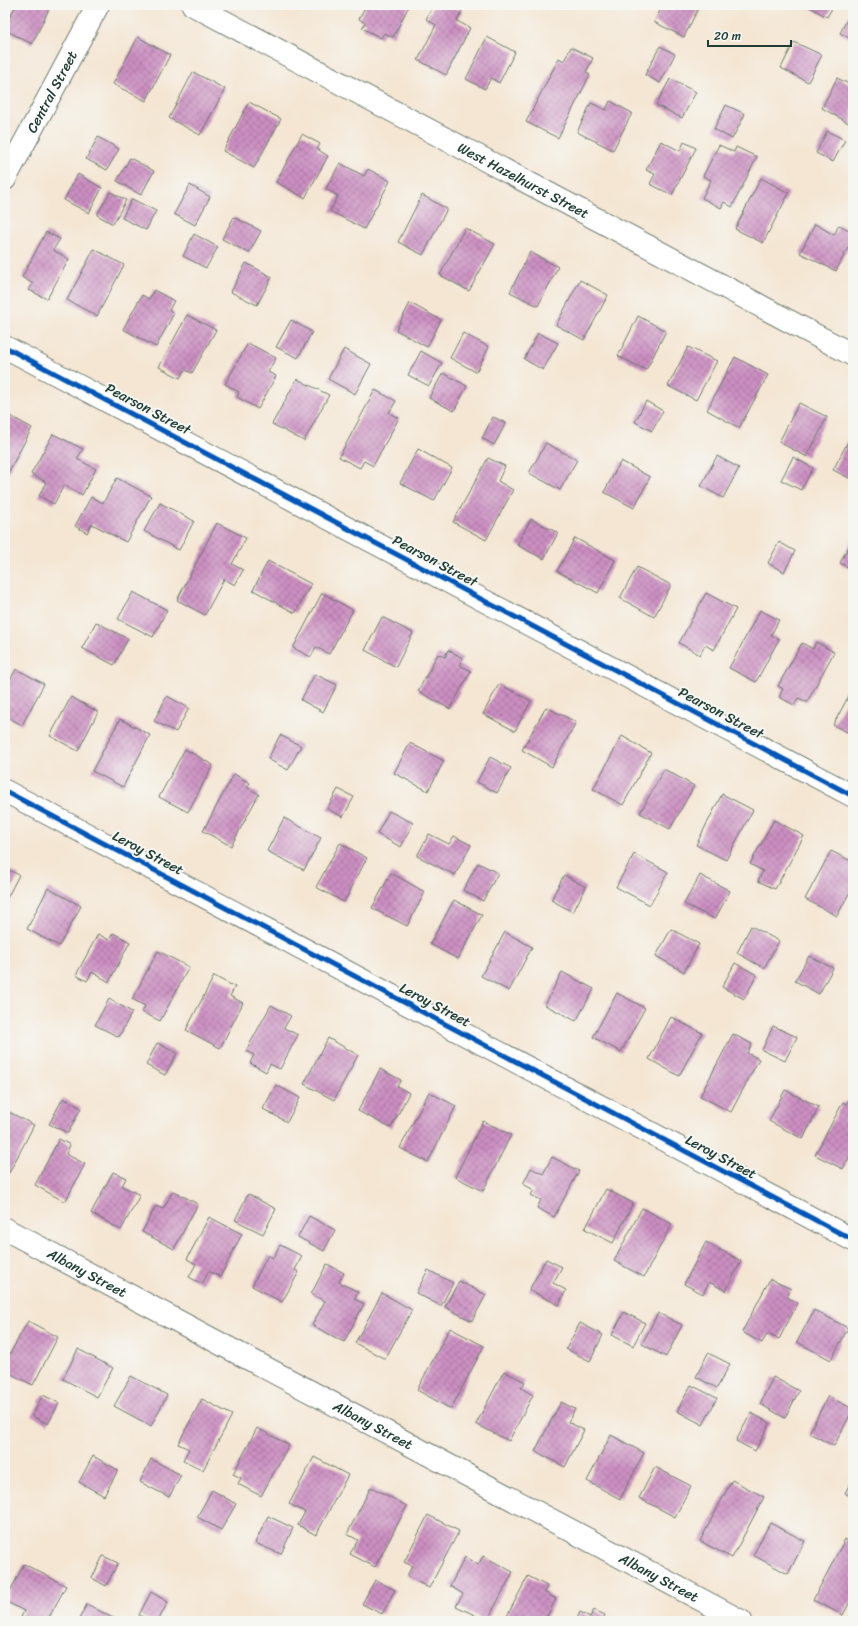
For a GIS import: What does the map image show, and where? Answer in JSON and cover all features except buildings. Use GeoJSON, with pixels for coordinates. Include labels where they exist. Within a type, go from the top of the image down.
{"type":"FeatureCollection","features":[{"type":"Feature","properties":{"kind":"street","name":"Central Street"},"geometry":{"type":"LineString","coordinates":[[5,179],[98,5]]}},
{"type":"Feature","properties":{"kind":"street","name":"West Hazelhurst Street"},"geometry":{"type":"LineString","coordinates":[[193,5],[853,355]]}},
{"type":"Feature","properties":{"kind":"street","name":"Pearson Street"},"geometry":{"type":"LineString","coordinates":[[5,347],[853,796]]}},
{"type":"Feature","properties":{"kind":"street","name":"Leroy Street"},"geometry":{"type":"LineString","coordinates":[[5,791],[853,1240]]}},
{"type":"Feature","properties":{"kind":"street","name":"Albany Street"},"geometry":{"type":"LineString","coordinates":[[5,1229],[741,1621]]}},
{"type":"Feature","properties":{"kind":"cycle path"},"geometry":{"type":"LineString","coordinates":[[5,347],[853,796]]}},
{"type":"Feature","properties":{"kind":"cycle path"},"geometry":{"type":"LineString","coordinates":[[5,791],[853,1240]]}}]}
